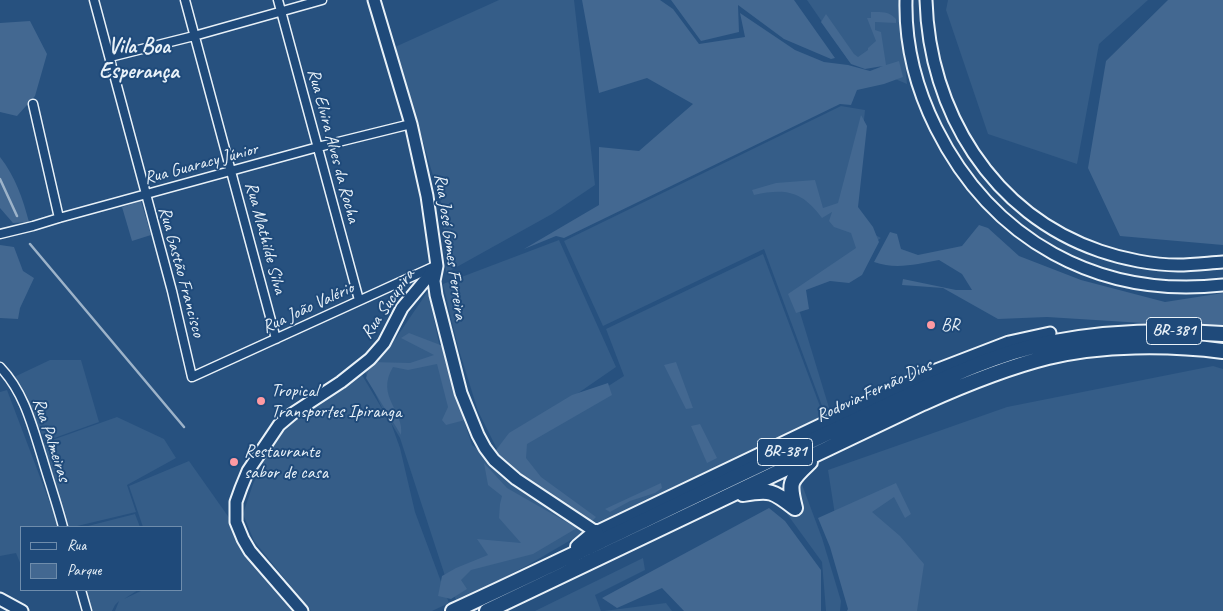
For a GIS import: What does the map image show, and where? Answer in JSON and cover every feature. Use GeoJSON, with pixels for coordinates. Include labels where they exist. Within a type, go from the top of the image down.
{"type":"FeatureCollection","features":[{"type":"Feature","properties":{"kind":"highway","name":"BR-381"},"geometry":{"type":"LineString","coordinates":[[1050,333],[1080,331],[1125,334]]}},
{"type":"Feature","properties":{"kind":"highway","name":"Rodovia Fernão Dias"},"geometry":{"type":"LineString","coordinates":[[453,611],[562,561],[762,463],[985,362],[1013,352],[1049,343],[1125,334],[1178,331],[1223,334]]}},
{"type":"Feature","properties":{"kind":"highway","name":"Rodovia Fernão Dias"},"geometry":{"type":"LineString","coordinates":[[487,611],[959,387],[996,372],[1050,356],[1095,349],[1191,347],[1223,351]]}},
{"type":"Feature","properties":{"kind":"highway","name":"BR-381"},"geometry":{"type":"LineString","coordinates":[[728,497],[760,491],[770,492],[779,495],[794,508],[790,491],[791,482],[818,454]]}},
{"type":"Feature","properties":{"kind":"highway"},"geometry":{"type":"LineString","coordinates":[[562,561],[596,532]]}},
{"type":"Feature","properties":{"kind":"highway"},"geometry":{"type":"LineString","coordinates":[[507,611],[592,569],[629,543]]}},
{"type":"Feature","properties":{"kind":"street","name":"Rua Gastão Francisco"},"geometry":{"type":"LineString","coordinates":[[94,0],[172,291],[192,377]]}},
{"type":"Feature","properties":{"kind":"street","name":"Rua Mathilde Silva"},"geometry":{"type":"LineString","coordinates":[[185,0],[276,339]]}},
{"type":"Feature","properties":{"kind":"street","name":"Rua Elvira Alves da Rocha"},"geometry":{"type":"LineString","coordinates":[[278,0],[359,300]]}},
{"type":"Feature","properties":{"kind":"street"},"geometry":{"type":"LineString","coordinates":[[110,57],[194,36],[322,0]]}},
{"type":"Feature","properties":{"kind":"street","name":"Rua José Gomes Ferreira"},"geometry":{"type":"LineString","coordinates":[[374,0],[411,124],[427,196],[436,266],[434,281],[445,335],[461,393],[478,435],[494,460],[516,479],[596,532]]}},
{"type":"Feature","properties":{"kind":"street"},"geometry":{"type":"LineString","coordinates":[[906,0],[908,44],[924,104],[951,156],[991,208],[1015,229],[1052,254],[1090,271],[1145,284],[1178,287],[1223,285]]}},
{"type":"Feature","properties":{"kind":"street"},"geometry":{"type":"LineString","coordinates":[[926,0],[926,20],[932,54],[940,85],[953,119],[988,174],[1006,194],[1038,220],[1071,240],[1101,252],[1135,260],[1176,265],[1223,262]]}},
{"type":"Feature","properties":{"kind":"street"},"geometry":{"type":"LineString","coordinates":[[33,104],[59,218]]}},
{"type":"Feature","properties":{"kind":"street","name":"Rua Guaracy Júnior"},"geometry":{"type":"LineString","coordinates":[[0,234],[411,124]]}},
{"type":"Feature","properties":{"kind":"street","name":"Rua João Valério"},"geometry":{"type":"LineString","coordinates":[[192,377],[436,266]]}},
{"type":"Feature","properties":{"kind":"street","name":"Rua Sucupira"},"geometry":{"type":"LineString","coordinates":[[302,611],[250,551],[243,539],[236,522],[238,495],[248,471],[279,425],[292,414],[341,382],[370,359],[384,343],[402,308],[436,266]]}},
{"type":"Feature","properties":{"kind":"street","name":"Rodovia Fernão Dias"},"geometry":{"type":"LineString","coordinates":[[596,532],[931,372],[1009,342],[1050,333]]}},
{"type":"Feature","properties":{"kind":"street","name":"Rua Palmeiras"},"geometry":{"type":"LineString","coordinates":[[0,367],[9,376],[28,414],[64,526]]}},
{"type":"Feature","properties":{"kind":"street"},"geometry":{"type":"LineString","coordinates":[[81,591],[87,611]]}},
{"type":"Feature","properties":{"kind":"street"},"geometry":{"type":"LineString","coordinates":[[0,600],[22,611]]}},
{"type":"Feature","properties":{"kind":"shaded area"},"geometry":{"type":"Polygon","coordinates":[[[499,0],[574,0],[595,185],[552,214],[446,273],[442,206],[395,47],[499,0]]]}},
{"type":"Feature","properties":{"kind":"shaded area"},"geometry":{"type":"Polygon","coordinates":[[[807,0],[899,0],[907,84],[888,76],[880,66],[849,61],[807,0]]]}},
{"type":"Feature","properties":{"kind":"shaded area"},"geometry":{"type":"Polygon","coordinates":[[[948,0],[1148,0],[1099,44],[1077,164],[988,134],[946,10],[948,0]]]}},
{"type":"Feature","properties":{"kind":"shaded area"},"geometry":{"type":"Polygon","coordinates":[[[841,106],[865,110],[854,224],[881,238],[795,296],[830,411],[825,414],[764,249],[603,326],[564,241],[841,106]]]}},
{"type":"Feature","properties":{"kind":"shaded area"},"geometry":{"type":"Polygon","coordinates":[[[559,240],[616,367],[497,449],[478,411],[458,347],[443,284],[559,240]]]}},
{"type":"Feature","properties":{"kind":"shaded area"},"geometry":{"type":"Polygon","coordinates":[[[763,254],[824,417],[598,524],[502,454],[624,376],[606,329],[763,254]]]}},
{"type":"Feature","properties":{"kind":"shaded area"},"geometry":{"type":"Polygon","coordinates":[[[428,291],[440,348],[472,445],[588,530],[528,565],[457,602],[446,579],[400,438],[391,423],[400,448],[415,512],[449,603],[432,611],[311,611],[254,541],[243,514],[253,484],[273,441],[308,409],[362,375],[384,412],[365,372],[396,338],[428,291]]]}},
{"type":"Feature","properties":{"kind":"shaded area"},"geometry":{"type":"Polygon","coordinates":[[[50,360],[81,360],[99,422],[46,441],[12,378],[50,360]]]}},
{"type":"Feature","properties":{"kind":"shaded area"},"geometry":{"type":"Polygon","coordinates":[[[1213,366],[1223,369],[1223,611],[850,611],[828,470],[1007,407],[1213,366]]]}},
{"type":"Feature","properties":{"kind":"shaded area"},"geometry":{"type":"Polygon","coordinates":[[[7,390],[59,526],[20,526],[20,563],[16,553],[0,556],[0,392],[7,390]]]}},
{"type":"Feature","properties":{"kind":"shaded area"},"geometry":{"type":"Polygon","coordinates":[[[117,417],[164,439],[176,458],[127,485],[136,512],[77,526],[67,526],[41,444],[117,417]]]}},
{"type":"Feature","properties":{"kind":"shaded area"},"geometry":{"type":"Polygon","coordinates":[[[189,461],[295,611],[115,611],[119,601],[112,611],[92,611],[86,591],[136,591],[124,599],[141,591],[182,591],[182,526],[143,526],[129,486],[189,461]]]}},
{"type":"Feature","properties":{"kind":"shaded area"},"geometry":{"type":"Polygon","coordinates":[[[801,482],[822,538],[841,601],[840,611],[826,611],[822,562],[774,496],[801,482]]]}},
{"type":"Feature","properties":{"kind":"shaded area"},"geometry":{"type":"Polygon","coordinates":[[[135,514],[140,526],[88,526],[135,514]]]}},
{"type":"Feature","properties":{"kind":"shaded area"},"geometry":{"type":"Polygon","coordinates":[[[643,558],[645,570],[595,595],[601,611],[535,611],[643,558]]]}},
{"type":"Feature","properties":{"kind":"shaded area"},"geometry":{"type":"Polygon","coordinates":[[[666,603],[672,611],[604,611],[666,603]]]}},
{"type":"Feature","properties":{"kind":"green space"},"geometry":{"type":"Polygon","coordinates":[[[582,0],[660,0],[673,9],[699,44],[745,37],[740,13],[795,50],[824,62],[848,65],[870,71],[883,66],[865,69],[851,64],[821,22],[826,14],[858,57],[876,41],[867,18],[871,18],[871,12],[885,12],[896,19],[896,23],[875,22],[875,30],[881,32],[886,65],[899,61],[903,77],[884,84],[857,90],[851,105],[840,104],[564,238],[556,236],[524,249],[599,205],[599,147],[639,151],[693,104],[647,78],[599,93],[582,0]]]}},
{"type":"Feature","properties":{"kind":"green space"},"geometry":{"type":"Polygon","coordinates":[[[671,0],[794,0],[835,58],[831,59],[784,39],[738,5],[739,32],[701,41],[671,0]]]}},
{"type":"Feature","properties":{"kind":"green space"},"geometry":{"type":"Polygon","coordinates":[[[1168,0],[1223,0],[1223,245],[1120,236],[1088,168],[1106,61],[1168,0]]]}},
{"type":"Feature","properties":{"kind":"green space"},"geometry":{"type":"Polygon","coordinates":[[[30,21],[47,54],[35,96],[17,116],[0,112],[0,23],[30,21]]]}},
{"type":"Feature","properties":{"kind":"green space"},"geometry":{"type":"Polygon","coordinates":[[[861,115],[867,126],[858,207],[873,227],[879,242],[862,275],[849,283],[830,281],[806,290],[809,309],[796,313],[788,294],[856,248],[851,233],[834,227],[829,221],[832,212],[822,218],[815,209],[800,197],[784,192],[754,195],[752,190],[776,183],[815,180],[823,208],[838,203],[861,115]]]}},
{"type":"Feature","properties":{"kind":"green space"},"geometry":{"type":"Polygon","coordinates":[[[0,157],[18,188],[29,222],[13,223],[0,208],[0,157]]]}},
{"type":"Feature","properties":{"kind":"green space"},"geometry":{"type":"Polygon","coordinates":[[[141,201],[151,235],[132,241],[122,207],[141,201]]]}},
{"type":"Feature","properties":{"kind":"green space"},"geometry":{"type":"Polygon","coordinates":[[[979,225],[988,228],[1019,256],[1081,280],[1165,302],[1223,293],[1223,328],[1047,317],[998,319],[943,288],[902,285],[903,279],[956,290],[972,290],[962,274],[939,260],[898,266],[874,262],[890,232],[897,234],[901,249],[918,255],[962,246],[979,225]]]}},
{"type":"Feature","properties":{"kind":"green space"},"geometry":{"type":"Polygon","coordinates":[[[0,245],[14,247],[23,271],[34,278],[20,308],[18,319],[0,318],[0,245]]]}},
{"type":"Feature","properties":{"kind":"green space"},"geometry":{"type":"Polygon","coordinates":[[[409,333],[443,346],[465,420],[446,425],[442,420],[448,407],[437,364],[408,370],[393,367],[388,378],[387,387],[399,418],[401,435],[366,378],[371,362],[410,363],[434,355],[401,338],[409,333]]]}},
{"type":"Feature","properties":{"kind":"green space"},"geometry":{"type":"Polygon","coordinates":[[[676,362],[693,408],[686,409],[664,365],[676,362]]]}},
{"type":"Feature","properties":{"kind":"green space"},"geometry":{"type":"Polygon","coordinates":[[[608,383],[612,395],[527,444],[526,458],[541,477],[596,517],[589,524],[493,454],[509,433],[572,395],[608,383]]]}},
{"type":"Feature","properties":{"kind":"green space"},"geometry":{"type":"Polygon","coordinates":[[[700,424],[717,458],[707,463],[691,426],[700,424]]]}},
{"type":"Feature","properties":{"kind":"green space"},"geometry":{"type":"Polygon","coordinates":[[[484,463],[507,488],[577,528],[533,554],[471,570],[461,580],[467,589],[451,599],[438,596],[442,576],[488,555],[477,539],[521,543],[499,518],[502,496],[488,485],[484,463]]]}},
{"type":"Feature","properties":{"kind":"green space"},"geometry":{"type":"Polygon","coordinates":[[[661,483],[662,488],[655,493],[630,501],[610,512],[605,509],[661,483]]]}},
{"type":"Feature","properties":{"kind":"green space"},"geometry":{"type":"Polygon","coordinates":[[[896,483],[911,514],[905,518],[894,497],[872,512],[900,536],[924,564],[917,611],[847,611],[830,547],[818,518],[896,483]]]}},
{"type":"Feature","properties":{"kind":"green space"},"geometry":{"type":"Polygon","coordinates":[[[769,508],[785,521],[821,570],[821,611],[684,611],[662,588],[617,608],[602,598],[769,508]]]}},
{"type":"Feature","properties":{"kind":"waterway"},"geometry":{"type":"LineString","coordinates":[[0,179],[17,216]]}},
{"type":"Feature","properties":{"kind":"waterway"},"geometry":{"type":"LineString","coordinates":[[30,244],[184,427]]}},
{"type":"Feature","properties":{"kind":"place","name":"BR"},"geometry":{"type":"Point","coordinates":[931,325]}},
{"type":"Feature","properties":{"kind":"place","name":"Tropical Transportes Ipiranga"},"geometry":{"type":"Point","coordinates":[261,401]}},
{"type":"Feature","properties":{"kind":"place","name":"Restaurante sabor de casa"},"geometry":{"type":"Point","coordinates":[234,462]}},
{"type":"Feature","properties":{"kind":"district","name":"Vila Boa Esperança"},"geometry":{"type":"Point","coordinates":[139,60]}}]}
